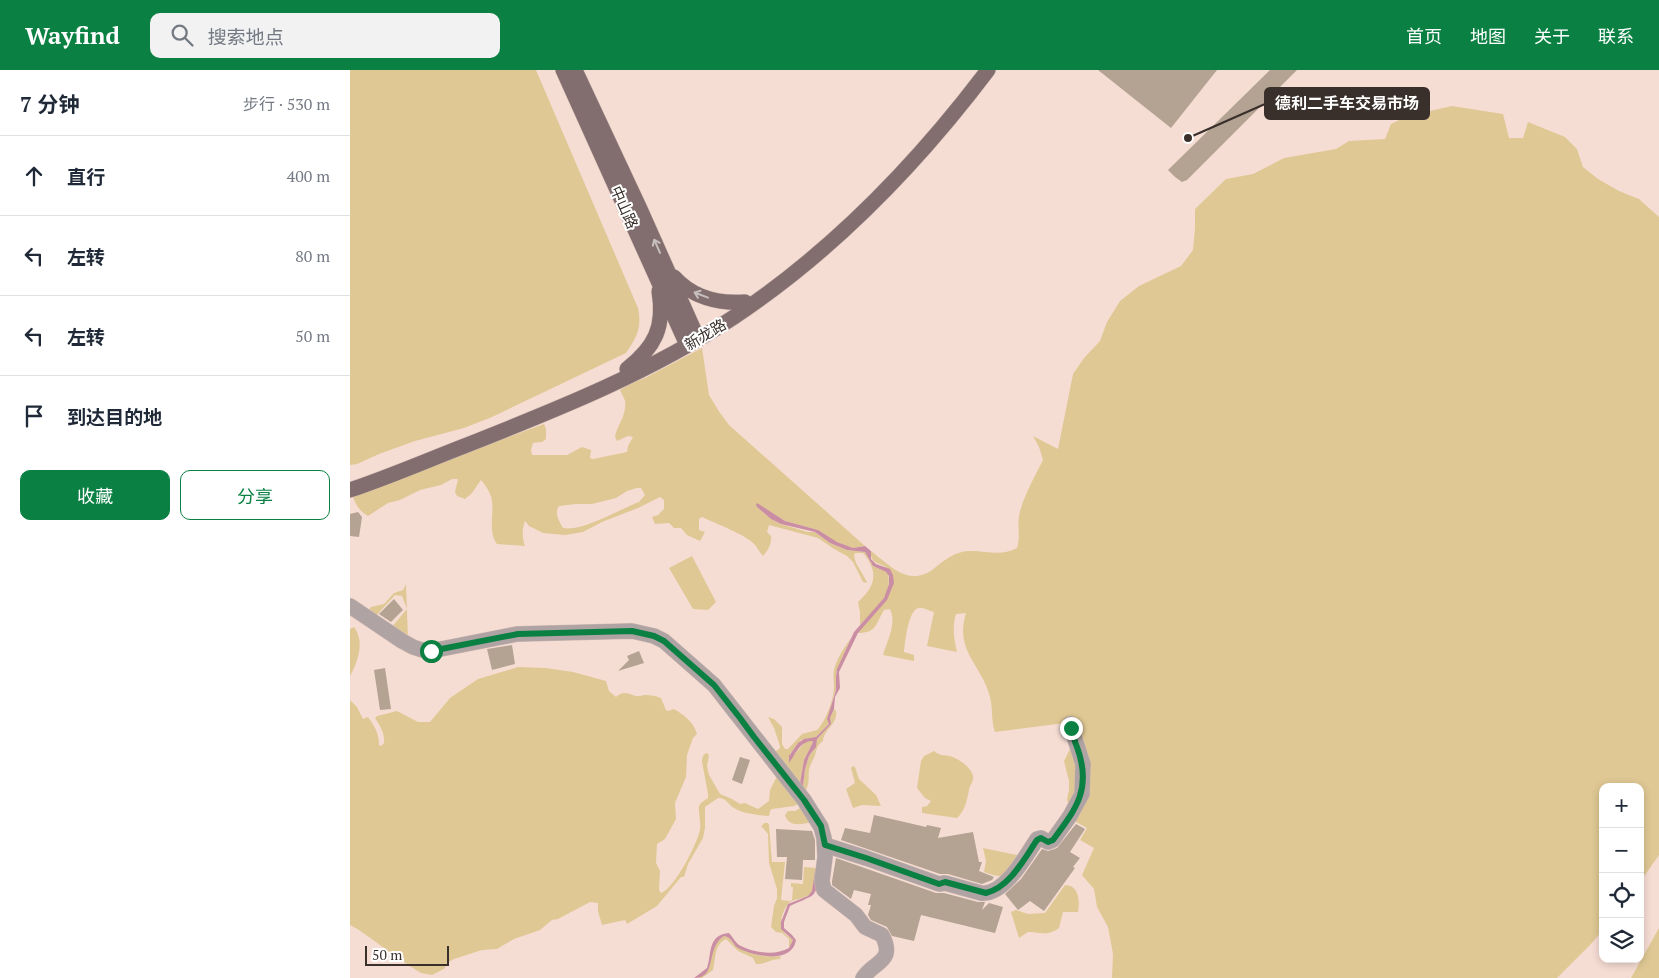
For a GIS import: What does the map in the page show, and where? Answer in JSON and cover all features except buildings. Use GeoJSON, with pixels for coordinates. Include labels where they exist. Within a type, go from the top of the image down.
{"type":"FeatureCollection","features":[{"type":"Feature","properties":{"kind":"main road","name":"中山路"},"geometry":{"type":"LineString","coordinates":[[563,70],[660,270]]}},
{"type":"Feature","properties":{"kind":"main road","name":"中山路"},"geometry":{"type":"LineString","coordinates":[[575,70],[691,339]]}},
{"type":"Feature","properties":{"kind":"main road","name":"新龙路"},"geometry":{"type":"LineString","coordinates":[[350,490],[558,408],[618,382],[691,339],[765,290],[813,252],[897,172],[982,70]]}},
{"type":"Feature","properties":{"kind":"main road","name":"新龙路"},"geometry":{"type":"LineString","coordinates":[[350,484],[492,430],[617,376],[733,317],[815,255],[900,176],[968,97],[988,70]]}},
{"type":"Feature","properties":{"kind":"main road"},"geometry":{"type":"LineString","coordinates":[[660,270],[699,295],[722,302],[745,302]]}},
{"type":"Feature","properties":{"kind":"main road"},"geometry":{"type":"LineString","coordinates":[[617,376],[641,358],[651,346],[657,333],[661,310],[660,270]]}},
{"type":"Feature","properties":{"kind":"street"},"geometry":{"type":"LineString","coordinates":[[350,606],[402,641],[422,650],[441,649],[518,634],[632,631],[654,636],[664,641],[714,685],[804,800],[821,826],[825,845],[822,881],[824,890],[856,915],[865,927],[882,934],[886,945],[885,956],[882,961],[866,973],[863,978]]}},
{"type":"Feature","properties":{"kind":"street"},"geometry":{"type":"LineString","coordinates":[[825,845],[939,884],[945,882],[981,893],[993,892],[1022,863],[1037,840],[1041,838],[1048,842],[1053,840],[1077,805],[1082,794],[1083,764],[1070,724]]}},
{"type":"Feature","properties":{"kind":"shaded area"},"geometry":{"type":"Polygon","coordinates":[[[350,70],[536,70],[638,308],[638,332],[626,353],[492,417],[464,428],[415,441],[350,465],[350,70]]]}},
{"type":"Feature","properties":{"kind":"shaded area"},"geometry":{"type":"Polygon","coordinates":[[[1452,106],[1503,114],[1509,138],[1523,138],[1528,122],[1565,137],[1577,149],[1583,167],[1598,179],[1619,191],[1639,199],[1659,217],[1659,855],[1644,876],[1644,783],[1599,783],[1599,935],[1557,978],[1112,978],[1113,954],[1108,927],[1097,907],[1094,889],[1082,875],[1094,848],[1080,840],[1087,828],[1071,819],[1084,796],[1065,723],[995,732],[990,697],[966,648],[963,626],[966,613],[956,614],[954,633],[957,652],[927,646],[934,612],[920,608],[915,610],[908,628],[904,652],[914,655],[914,661],[883,655],[892,626],[890,609],[884,610],[872,629],[864,633],[858,633],[886,600],[892,584],[893,575],[885,567],[873,560],[871,551],[902,573],[910,576],[919,576],[928,573],[948,558],[960,553],[975,551],[999,553],[1017,548],[1019,520],[1023,502],[1043,460],[1033,436],[1058,449],[1073,374],[1084,358],[1100,341],[1107,322],[1120,301],[1139,286],[1181,266],[1193,250],[1195,209],[1226,179],[1253,174],[1284,158],[1336,149],[1349,141],[1385,139],[1391,124],[1408,116],[1452,106]]]}},
{"type":"Feature","properties":{"kind":"shaded area"},"geometry":{"type":"Polygon","coordinates":[[[702,348],[709,395],[729,425],[865,546],[853,548],[844,545],[818,530],[785,521],[761,506],[757,507],[771,519],[781,524],[808,532],[815,532],[830,543],[847,550],[865,552],[873,566],[888,573],[889,582],[885,596],[860,625],[858,602],[869,590],[873,579],[872,566],[863,553],[855,553],[854,556],[866,583],[863,582],[853,562],[847,556],[818,538],[769,525],[767,532],[771,536],[771,542],[763,556],[756,546],[745,537],[702,517],[699,519],[699,530],[705,532],[700,541],[687,535],[681,528],[674,528],[669,523],[655,524],[652,517],[658,515],[664,509],[664,500],[660,497],[583,532],[565,535],[543,533],[529,526],[525,521],[523,540],[525,546],[497,544],[494,540],[491,498],[481,480],[465,499],[457,496],[455,492],[458,479],[452,479],[441,485],[420,490],[400,500],[388,503],[368,516],[354,501],[352,494],[544,424],[546,439],[542,442],[533,443],[532,455],[567,455],[582,447],[591,450],[590,458],[593,459],[627,452],[633,437],[628,436],[617,441],[615,437],[625,406],[620,390],[702,348]],[[641,488],[627,491],[616,498],[592,504],[559,506],[557,511],[558,517],[563,528],[580,527],[639,502],[645,495],[641,488]]]}},
{"type":"Feature","properties":{"kind":"shaded area"},"geometry":{"type":"Polygon","coordinates":[[[757,503],[785,521],[818,530],[837,542],[853,548],[865,546],[871,551],[871,559],[876,564],[890,569],[893,575],[894,583],[887,600],[858,633],[839,672],[840,688],[835,697],[834,709],[830,718],[831,724],[817,739],[816,747],[809,756],[803,786],[800,783],[804,760],[813,742],[808,742],[801,746],[789,763],[789,756],[798,743],[804,739],[816,737],[829,724],[827,719],[836,690],[837,669],[854,632],[884,598],[889,584],[889,576],[886,572],[873,566],[865,552],[847,550],[830,543],[815,532],[781,524],[771,519],[757,507],[757,503]]]}},
{"type":"Feature","properties":{"kind":"shaded area"},"geometry":{"type":"Polygon","coordinates":[[[692,556],[716,602],[708,610],[693,609],[669,568],[692,556]]]}},
{"type":"Feature","properties":{"kind":"shaded area"},"geometry":{"type":"Polygon","coordinates":[[[406,584],[407,609],[402,596],[395,595],[375,617],[368,611],[371,607],[384,604],[394,593],[403,590],[406,584]]]}},
{"type":"Feature","properties":{"kind":"shaded area"},"geometry":{"type":"Polygon","coordinates":[[[407,609],[408,639],[391,628],[407,609]]]}},
{"type":"Feature","properties":{"kind":"shaded area"},"geometry":{"type":"Polygon","coordinates":[[[354,627],[360,645],[358,658],[350,676],[350,629],[354,627]]]}},
{"type":"Feature","properties":{"kind":"shaded area"},"geometry":{"type":"Polygon","coordinates":[[[851,638],[836,673],[836,690],[829,715],[829,724],[816,737],[801,740],[790,754],[793,756],[806,741],[813,742],[804,760],[800,783],[775,752],[780,746],[768,717],[774,719],[782,727],[782,744],[785,749],[788,749],[802,734],[817,730],[826,716],[831,703],[834,691],[835,666],[851,638]]]}},
{"type":"Feature","properties":{"kind":"shaded area"},"geometry":{"type":"Polygon","coordinates":[[[518,667],[546,668],[573,672],[606,681],[609,691],[616,697],[624,693],[637,696],[659,697],[666,710],[674,709],[691,722],[697,734],[693,738],[687,755],[686,777],[675,803],[676,819],[665,839],[657,844],[656,863],[660,871],[659,890],[661,893],[679,875],[698,836],[700,826],[699,806],[708,798],[702,762],[703,756],[707,753],[709,755],[707,766],[709,775],[720,794],[740,804],[745,803],[758,809],[769,801],[770,790],[777,776],[800,803],[794,806],[772,809],[769,816],[742,812],[721,798],[705,807],[703,838],[688,864],[684,877],[681,877],[657,906],[627,924],[625,920],[602,925],[598,903],[590,902],[558,919],[552,920],[540,930],[514,939],[497,949],[482,950],[454,959],[444,969],[432,975],[421,973],[350,925],[350,700],[357,707],[363,719],[368,717],[376,730],[379,745],[381,746],[384,743],[384,736],[375,718],[377,716],[397,711],[418,722],[430,722],[450,698],[478,679],[518,667]]]}},
{"type":"Feature","properties":{"kind":"shaded area"},"geometry":{"type":"Polygon","coordinates":[[[834,709],[836,711],[835,719],[823,741],[817,747],[809,768],[806,790],[803,786],[809,756],[814,750],[817,739],[831,724],[830,718],[834,709]]]}},
{"type":"Feature","properties":{"kind":"shaded area"},"geometry":{"type":"Polygon","coordinates":[[[1071,743],[1080,782],[1069,809],[1067,799],[1069,781],[1064,761],[1071,743]]]}},
{"type":"Feature","properties":{"kind":"shaded area"},"geometry":{"type":"Polygon","coordinates":[[[934,751],[959,760],[972,772],[973,780],[965,805],[957,818],[922,813],[922,807],[927,806],[931,801],[925,798],[917,788],[921,761],[924,756],[934,751]]]}},
{"type":"Feature","properties":{"kind":"shaded area"},"geometry":{"type":"Polygon","coordinates":[[[853,766],[859,779],[876,795],[881,806],[862,805],[853,808],[846,789],[855,783],[851,768],[853,766]]]}},
{"type":"Feature","properties":{"kind":"shaded area"},"geometry":{"type":"Polygon","coordinates":[[[802,807],[812,822],[796,824],[787,819],[785,815],[788,811],[795,811],[802,807]]]}},
{"type":"Feature","properties":{"kind":"shaded area"},"geometry":{"type":"Polygon","coordinates":[[[764,823],[769,825],[772,862],[785,862],[781,900],[792,900],[793,887],[791,887],[791,883],[803,884],[804,867],[816,868],[812,892],[807,896],[790,902],[783,912],[782,929],[793,940],[789,948],[789,939],[771,927],[777,889],[769,863],[768,834],[761,827],[764,823]]]}},
{"type":"Feature","properties":{"kind":"shaded area"},"geometry":{"type":"Polygon","coordinates":[[[983,848],[1022,856],[1010,871],[1003,876],[992,875],[984,872],[986,861],[983,848]]]}},
{"type":"Feature","properties":{"kind":"shaded area"},"geometry":{"type":"Polygon","coordinates":[[[818,867],[817,885],[814,894],[790,906],[784,922],[784,928],[796,940],[793,948],[780,956],[762,956],[738,948],[729,938],[724,936],[718,941],[706,973],[701,977],[694,978],[707,968],[714,941],[722,935],[729,933],[739,945],[758,952],[771,953],[789,948],[793,940],[781,929],[781,922],[788,904],[808,896],[812,891],[815,871],[818,867]]]}},
{"type":"Feature","properties":{"kind":"shaded area"},"geometry":{"type":"Polygon","coordinates":[[[1065,885],[1073,888],[1078,894],[1078,912],[1063,912],[1059,928],[1055,931],[1047,933],[1028,932],[1019,938],[1011,912],[1016,910],[1028,914],[1045,913],[1065,885]]]}},
{"type":"Feature","properties":{"kind":"shaded area"},"geometry":{"type":"Polygon","coordinates":[[[1659,928],[1659,978],[1631,978],[1639,963],[1644,963],[1644,955],[1659,928]]]}},
{"type":"Feature","properties":{"kind":"shaded area"},"geometry":{"type":"Polygon","coordinates":[[[724,936],[730,939],[736,946],[746,951],[764,956],[781,956],[780,959],[756,964],[753,958],[738,951],[726,939],[717,948],[713,970],[702,978],[698,978],[708,967],[715,946],[724,936]]]}},
{"type":"Feature","properties":{"kind":"place","name":"德利二手车交易市场"},"geometry":{"type":"Point","coordinates":[1188,138]}},
{"type":"Feature","properties":{"kind":"route"},"geometry":{"type":"LineString","coordinates":[[431,651],[518,634],[632,631],[654,636],[672,647],[714,685],[727,700],[804,800],[821,826],[825,845],[939,884],[945,882],[981,893],[993,892],[1003,884],[1022,863],[1039,838],[1048,842],[1053,840],[1077,805],[1082,794],[1083,764],[1071,728]]}}]}
